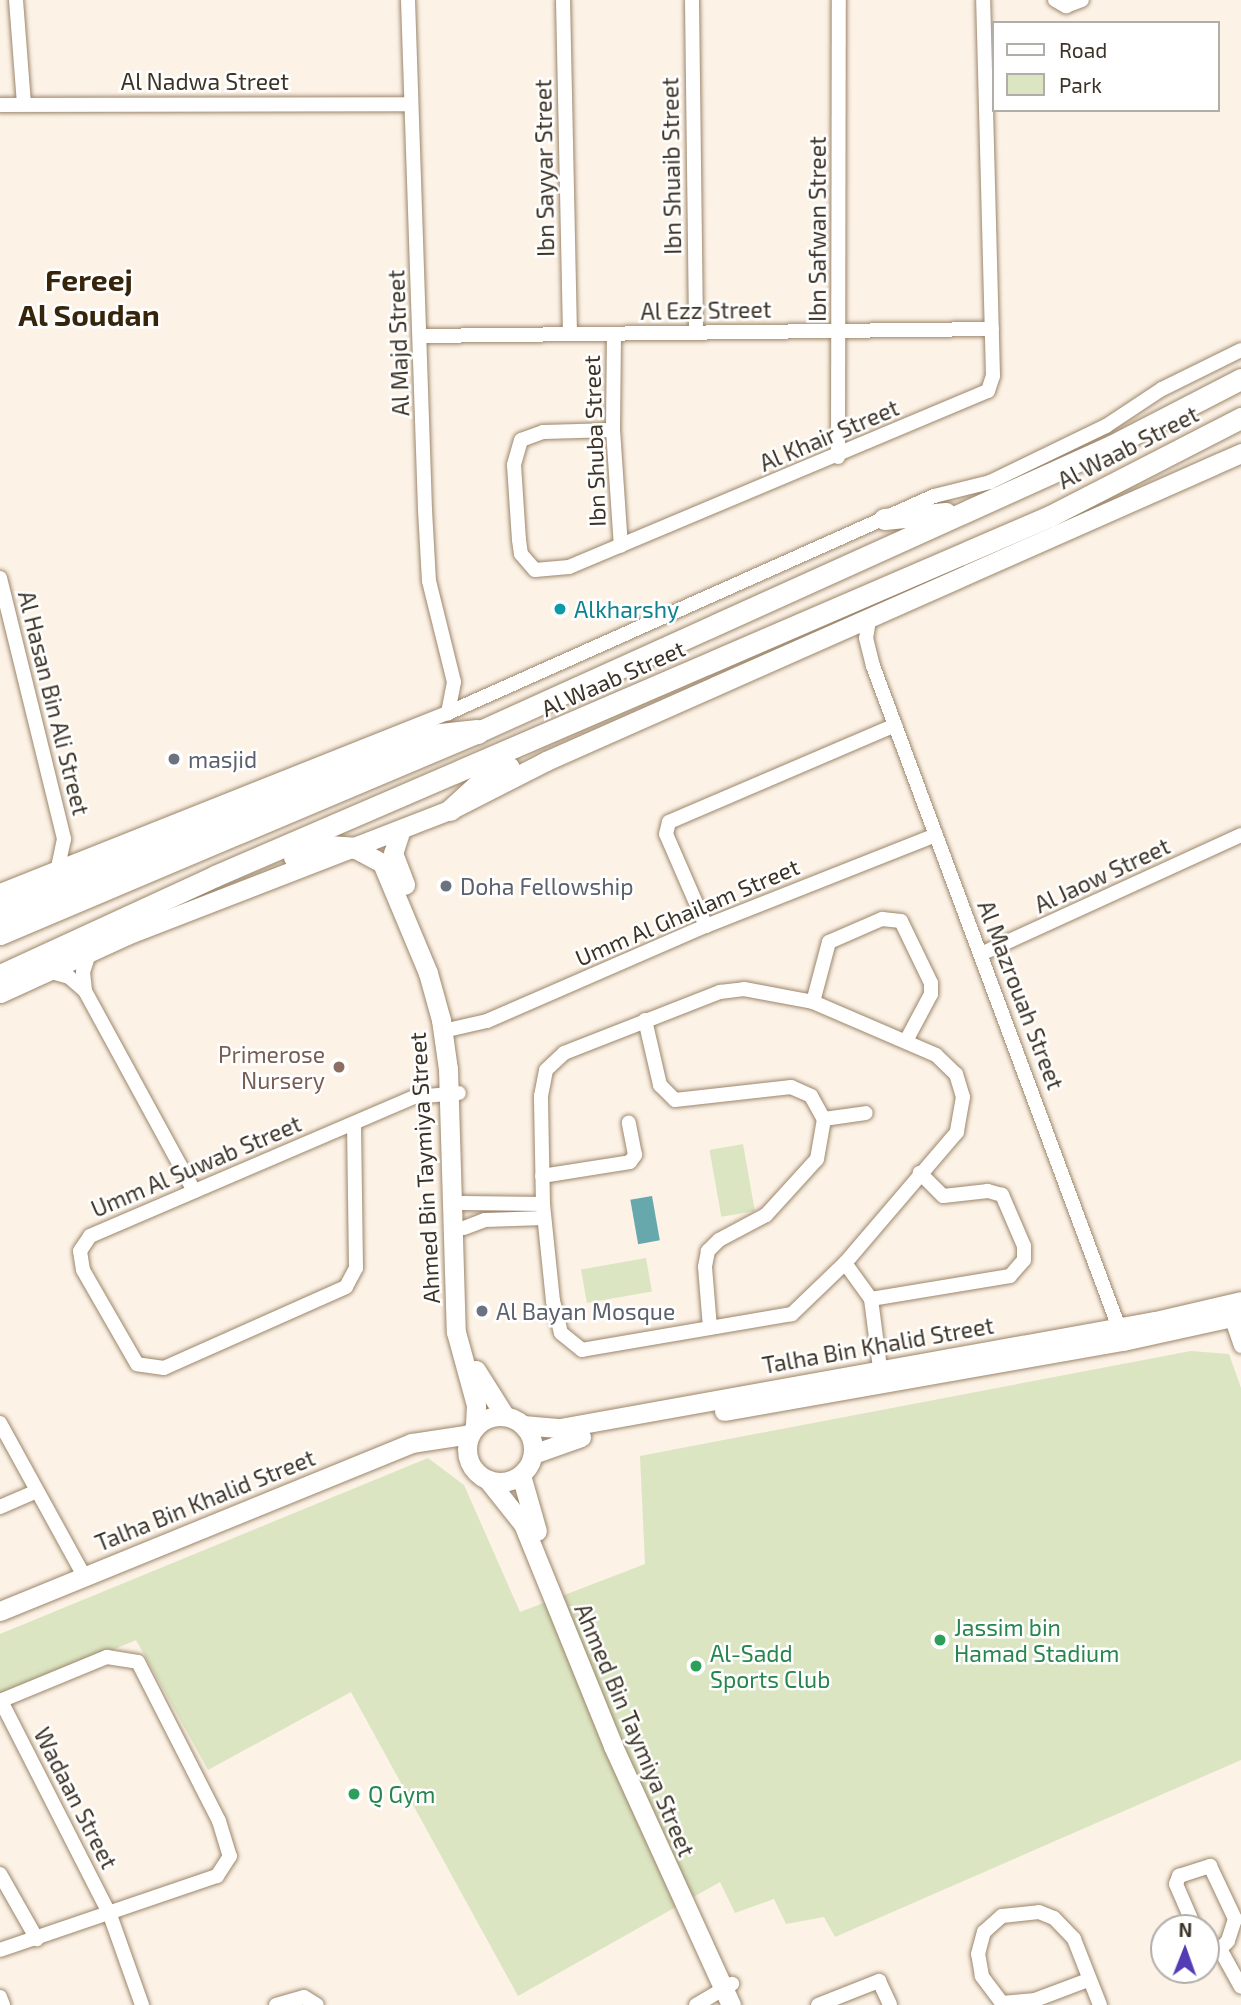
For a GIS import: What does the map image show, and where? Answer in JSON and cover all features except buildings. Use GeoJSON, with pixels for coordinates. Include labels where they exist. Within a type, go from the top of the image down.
{"type":"FeatureCollection","features":[{"type":"Feature","properties":{"kind":"highway"},"geometry":{"type":"LineString","coordinates":[[3,930],[432,737],[478,732]]}},
{"type":"Feature","properties":{"kind":"main road","name":"Al Waab Street"},"geometry":{"type":"LineString","coordinates":[[478,732],[1111,446],[1241,379]]}},
{"type":"Feature","properties":{"kind":"main road","name":"Al Waab Street"},"geometry":{"type":"LineString","coordinates":[[0,975],[215,876],[547,736],[1050,516],[1241,418]]}},
{"type":"Feature","properties":{"kind":"main road"},"geometry":{"type":"LineString","coordinates":[[1196,443],[1241,432]]}},
{"type":"Feature","properties":{"kind":"main road"},"geometry":{"type":"LineString","coordinates":[[884,519],[975,507]]}},
{"type":"Feature","properties":{"kind":"main road"},"geometry":{"type":"LineString","coordinates":[[450,810],[485,778],[528,757],[547,736]]}},
{"type":"Feature","properties":{"kind":"main road"},"geometry":{"type":"LineString","coordinates":[[215,876],[256,873],[328,846],[354,848]]}},
{"type":"Feature","properties":{"kind":"street"},"geometry":{"type":"LineString","coordinates":[[16,0],[24,104]]}},
{"type":"Feature","properties":{"kind":"street","name":"Al Majd Street"},"geometry":{"type":"LineString","coordinates":[[408,0],[429,582],[454,681],[448,713]]}},
{"type":"Feature","properties":{"kind":"street","name":"Ibn Sayyar Street"},"geometry":{"type":"LineString","coordinates":[[563,0],[570,334]]}},
{"type":"Feature","properties":{"kind":"street","name":"Ibn Shuaib Street"},"geometry":{"type":"LineString","coordinates":[[692,0],[696,332]]}},
{"type":"Feature","properties":{"kind":"street","name":"Ibn Safwan Street"},"geometry":{"type":"LineString","coordinates":[[838,457],[839,0]]}},
{"type":"Feature","properties":{"kind":"street","name":"Al Khair Street"},"geometry":{"type":"LineString","coordinates":[[613,430],[543,432],[521,440],[514,465],[518,528],[521,554],[535,570],[547,572],[621,546],[838,457],[988,391],[993,381],[983,0]]}},
{"type":"Feature","properties":{"kind":"street"},"geometry":{"type":"LineString","coordinates":[[1055,0],[1066,6],[1082,0]]}},
{"type":"Feature","properties":{"kind":"street","name":"Al Nadwa Street"},"geometry":{"type":"LineString","coordinates":[[0,105],[411,104]]}},
{"type":"Feature","properties":{"kind":"street","name":"Al Ezz Street"},"geometry":{"type":"LineString","coordinates":[[421,336],[992,329]]}},
{"type":"Feature","properties":{"kind":"street","name":"Ibn Shuba Street"},"geometry":{"type":"LineString","coordinates":[[614,334],[613,430],[621,546]]}},
{"type":"Feature","properties":{"kind":"street","name":"Al Waab Street"},"geometry":{"type":"LineString","coordinates":[[0,891],[448,713],[934,496],[990,482],[1106,426],[1163,389],[1241,350]]}},
{"type":"Feature","properties":{"kind":"street","name":"Al Waab Street"},"geometry":{"type":"LineString","coordinates":[[0,993],[90,951],[450,810],[546,761],[843,632],[1241,453]]}},
{"type":"Feature","properties":{"kind":"street","name":"Al Hasan Bin Ali Street"},"geometry":{"type":"LineString","coordinates":[[0,578],[2,597],[64,839],[58,867]]}},
{"type":"Feature","properties":{"kind":"street"},"geometry":{"type":"LineString","coordinates":[[869,620],[866,638],[873,666]]}},
{"type":"Feature","properties":{"kind":"street"},"geometry":{"type":"LineString","coordinates":[[843,632],[857,640],[873,666]]}},
{"type":"Feature","properties":{"kind":"street","name":"Al Mazrouah Street"},"geometry":{"type":"LineString","coordinates":[[873,666],[1121,1334]]}},
{"type":"Feature","properties":{"kind":"street"},"geometry":{"type":"LineString","coordinates":[[454,681],[482,698]]}},
{"type":"Feature","properties":{"kind":"street"},"geometry":{"type":"LineString","coordinates":[[706,926],[666,834],[669,822],[895,725]]}},
{"type":"Feature","properties":{"kind":"street","name":"Ahmed Bin Taymiya Street"},"geometry":{"type":"LineString","coordinates":[[401,829],[393,853],[438,969],[449,1030],[463,1203],[469,1344],[481,1382],[505,1416]]}},
{"type":"Feature","properties":{"kind":"street","name":"Umm Al Ghailam Street"},"geometry":{"type":"LineString","coordinates":[[449,1030],[497,1017],[706,926],[936,835]]}},
{"type":"Feature","properties":{"kind":"street","name":"Al Jaow Street"},"geometry":{"type":"LineString","coordinates":[[981,954],[1241,835]]}},
{"type":"Feature","properties":{"kind":"street","name":"Al Hasan Bin Ali Street"},"geometry":{"type":"LineString","coordinates":[[64,839],[87,856]]}},
{"type":"Feature","properties":{"kind":"street","name":"Ahmed Bin Taymiya Street"},"geometry":{"type":"LineString","coordinates":[[354,848],[374,856],[384,868],[449,1030]]}},
{"type":"Feature","properties":{"kind":"street"},"geometry":{"type":"LineString","coordinates":[[813,1002],[829,942],[882,919],[901,921],[931,983],[931,994],[906,1041]]}},
{"type":"Feature","properties":{"kind":"street"},"geometry":{"type":"LineString","coordinates":[[85,991],[83,972],[90,951]]}},
{"type":"Feature","properties":{"kind":"street"},"geometry":{"type":"LineString","coordinates":[[47,971],[69,978],[85,991],[194,1191]]}},
{"type":"Feature","properties":{"kind":"street"},"geometry":{"type":"LineString","coordinates":[[744,989],[813,1002],[906,1041],[948,1064],[963,1097],[957,1132],[845,1263],[792,1314],[595,1350],[570,1343],[561,1333],[552,1301],[542,1176],[541,1096],[546,1070],[564,1053],[645,1020],[720,992],[744,989]]}},
{"type":"Feature","properties":{"kind":"street"},"geometry":{"type":"LineString","coordinates":[[645,1020],[660,1085],[675,1100],[791,1087],[811,1096],[824,1119],[817,1158],[766,1215],[719,1240],[708,1251],[705,1267],[710,1328]]}},
{"type":"Feature","properties":{"kind":"street","name":"Ahmed Bin Taymiya Street"},"geometry":{"type":"LineString","coordinates":[[454,1093],[456,1332],[476,1405],[472,1431]]}},
{"type":"Feature","properties":{"kind":"street","name":"Umm Al Suwab Street"},"geometry":{"type":"LineString","coordinates":[[354,1124],[357,1258],[346,1287],[163,1368],[145,1368],[131,1359],[83,1270],[80,1251],[98,1232],[415,1097],[454,1093]]}},
{"type":"Feature","properties":{"kind":"street"},"geometry":{"type":"LineString","coordinates":[[824,1119],[866,1114]]}},
{"type":"Feature","properties":{"kind":"street"},"geometry":{"type":"LineString","coordinates":[[542,1176],[630,1162],[635,1155],[629,1124]]}},
{"type":"Feature","properties":{"kind":"street"},"geometry":{"type":"LineString","coordinates":[[871,1300],[1010,1276],[1024,1260],[1024,1246],[1002,1195],[988,1191],[943,1196],[920,1173]]}},
{"type":"Feature","properties":{"kind":"street"},"geometry":{"type":"LineString","coordinates":[[463,1203],[499,1213],[544,1211]]}},
{"type":"Feature","properties":{"kind":"street"},"geometry":{"type":"LineString","coordinates":[[464,1228],[499,1213]]}},
{"type":"Feature","properties":{"kind":"street"},"geometry":{"type":"LineString","coordinates":[[845,1263],[871,1300],[880,1368]]}},
{"type":"Feature","properties":{"kind":"street"},"geometry":{"type":"LineString","coordinates":[[1235,1309],[1241,1346]]}},
{"type":"Feature","properties":{"kind":"street","name":"Talha Bin Khalid Street"},"geometry":{"type":"LineString","coordinates":[[533,1454],[565,1440],[1121,1334],[1235,1309]]}},
{"type":"Feature","properties":{"kind":"street","name":"Talha Bin Khalid Street"},"geometry":{"type":"LineString","coordinates":[[523,1426],[559,1428],[880,1368],[1121,1334]]}},
{"type":"Feature","properties":{"kind":"street"},"geometry":{"type":"LineString","coordinates":[[430,1442],[482,1476],[505,1482],[521,1475],[533,1454],[523,1426],[505,1416],[489,1418],[472,1431],[466,1450],[482,1476]]}},
{"type":"Feature","properties":{"kind":"street"},"geometry":{"type":"LineString","coordinates":[[0,1423],[84,1576]]}},
{"type":"Feature","properties":{"kind":"street","name":"Talha Bin Khalid Street"},"geometry":{"type":"LineString","coordinates":[[0,1611],[406,1446],[472,1431]]}},
{"type":"Feature","properties":{"kind":"street","name":"Ahmed Bin Taymiya Street"},"geometry":{"type":"LineString","coordinates":[[521,1475],[531,1515],[622,1742],[729,1993]]}},
{"type":"Feature","properties":{"kind":"street","name":"Ahmed Bin Taymiya Street"},"geometry":{"type":"LineString","coordinates":[[482,1476],[523,1524],[617,1755],[729,1993],[741,2005]]}},
{"type":"Feature","properties":{"kind":"street"},"geometry":{"type":"LineString","coordinates":[[0,1507],[37,1491]]}},
{"type":"Feature","properties":{"kind":"street"},"geometry":{"type":"LineString","coordinates":[[0,1701],[107,1657],[138,1662],[219,1821],[230,1856],[217,1876],[110,1915],[0,1950]]}},
{"type":"Feature","properties":{"kind":"street","name":"Wadaan Street"},"geometry":{"type":"LineString","coordinates":[[0,1701],[110,1915],[142,2005]]}},
{"type":"Feature","properties":{"kind":"street"},"geometry":{"type":"LineString","coordinates":[[1189,1914],[1176,1885],[1179,1876],[1210,1866],[1235,1919],[1233,1932],[1220,1942]]}},
{"type":"Feature","properties":{"kind":"street"},"geometry":{"type":"LineString","coordinates":[[0,1874],[37,1939]]}},
{"type":"Feature","properties":{"kind":"street"},"geometry":{"type":"LineString","coordinates":[[1088,1980],[1035,2000],[1002,2003],[982,1976],[978,1954],[984,1932],[1002,1916],[1039,1912],[1054,1918],[1074,1939],[1100,2005]]}},
{"type":"Feature","properties":{"kind":"street"},"geometry":{"type":"LineString","coordinates":[[1220,1957],[1241,1987]]}},
{"type":"Feature","properties":{"kind":"street"},"geometry":{"type":"LineString","coordinates":[[818,2005],[873,1981],[882,1985],[890,2005]]}},
{"type":"Feature","properties":{"kind":"street"},"geometry":{"type":"LineString","coordinates":[[696,2005],[729,1993]]}},
{"type":"Feature","properties":{"kind":"street"},"geometry":{"type":"LineString","coordinates":[[0,1997],[3,2005]]}},
{"type":"Feature","properties":{"kind":"street"},"geometry":{"type":"LineString","coordinates":[[276,2005],[304,1997],[315,2002]]}},
{"type":"Feature","properties":{"kind":"green space"},"geometry":{"type":"Polygon","coordinates":[[[743,1144],[755,1211],[721,1217],[710,1150],[743,1144]]]}},
{"type":"Feature","properties":{"kind":"green space"},"geometry":{"type":"Polygon","coordinates":[[[646,1258],[652,1291],[587,1303],[581,1269],[646,1258]]]}},
{"type":"Feature","properties":{"kind":"green space","name":"Al-Sadd Sports Club"},"geometry":{"type":"Polygon","coordinates":[[[1191,1351],[1229,1354],[1241,1388],[1241,1760],[835,1937],[824,1917],[786,1924],[774,1899],[735,1913],[720,1882],[518,1996],[351,1692],[208,1770],[136,1640],[0,1698],[0,1634],[428,1458],[464,1485],[520,1612],[645,1564],[640,1456],[1191,1351]]]}},
{"type":"Feature","properties":{"kind":"water"},"geometry":{"type":"Polygon","coordinates":[[[652,1196],[660,1240],[638,1244],[630,1200],[652,1196]]]}},
{"type":"Feature","properties":{"kind":"place","name":"Alkharshy"},"geometry":{"type":"Point","coordinates":[560,609]}},
{"type":"Feature","properties":{"kind":"place","name":"masjid"},"geometry":{"type":"Point","coordinates":[174,759]}},
{"type":"Feature","properties":{"kind":"place","name":"Doha Fellowship"},"geometry":{"type":"Point","coordinates":[446,886]}},
{"type":"Feature","properties":{"kind":"place","name":"Primerose Nursery"},"geometry":{"type":"Point","coordinates":[339,1067]}},
{"type":"Feature","properties":{"kind":"place","name":"Al Bayan Mosque"},"geometry":{"type":"Point","coordinates":[482,1311]}},
{"type":"Feature","properties":{"kind":"place","name":"Jassim bin Hamad Stadium"},"geometry":{"type":"Point","coordinates":[940,1640]}},
{"type":"Feature","properties":{"kind":"place","name":"Al-Sadd Sports Club"},"geometry":{"type":"Point","coordinates":[696,1666]}},
{"type":"Feature","properties":{"kind":"place","name":"Q Gym"},"geometry":{"type":"Point","coordinates":[354,1794]}},
{"type":"Feature","properties":{"kind":"district","name":"Fereej Al Soudan"},"geometry":{"type":"Point","coordinates":[89,296]}}]}
